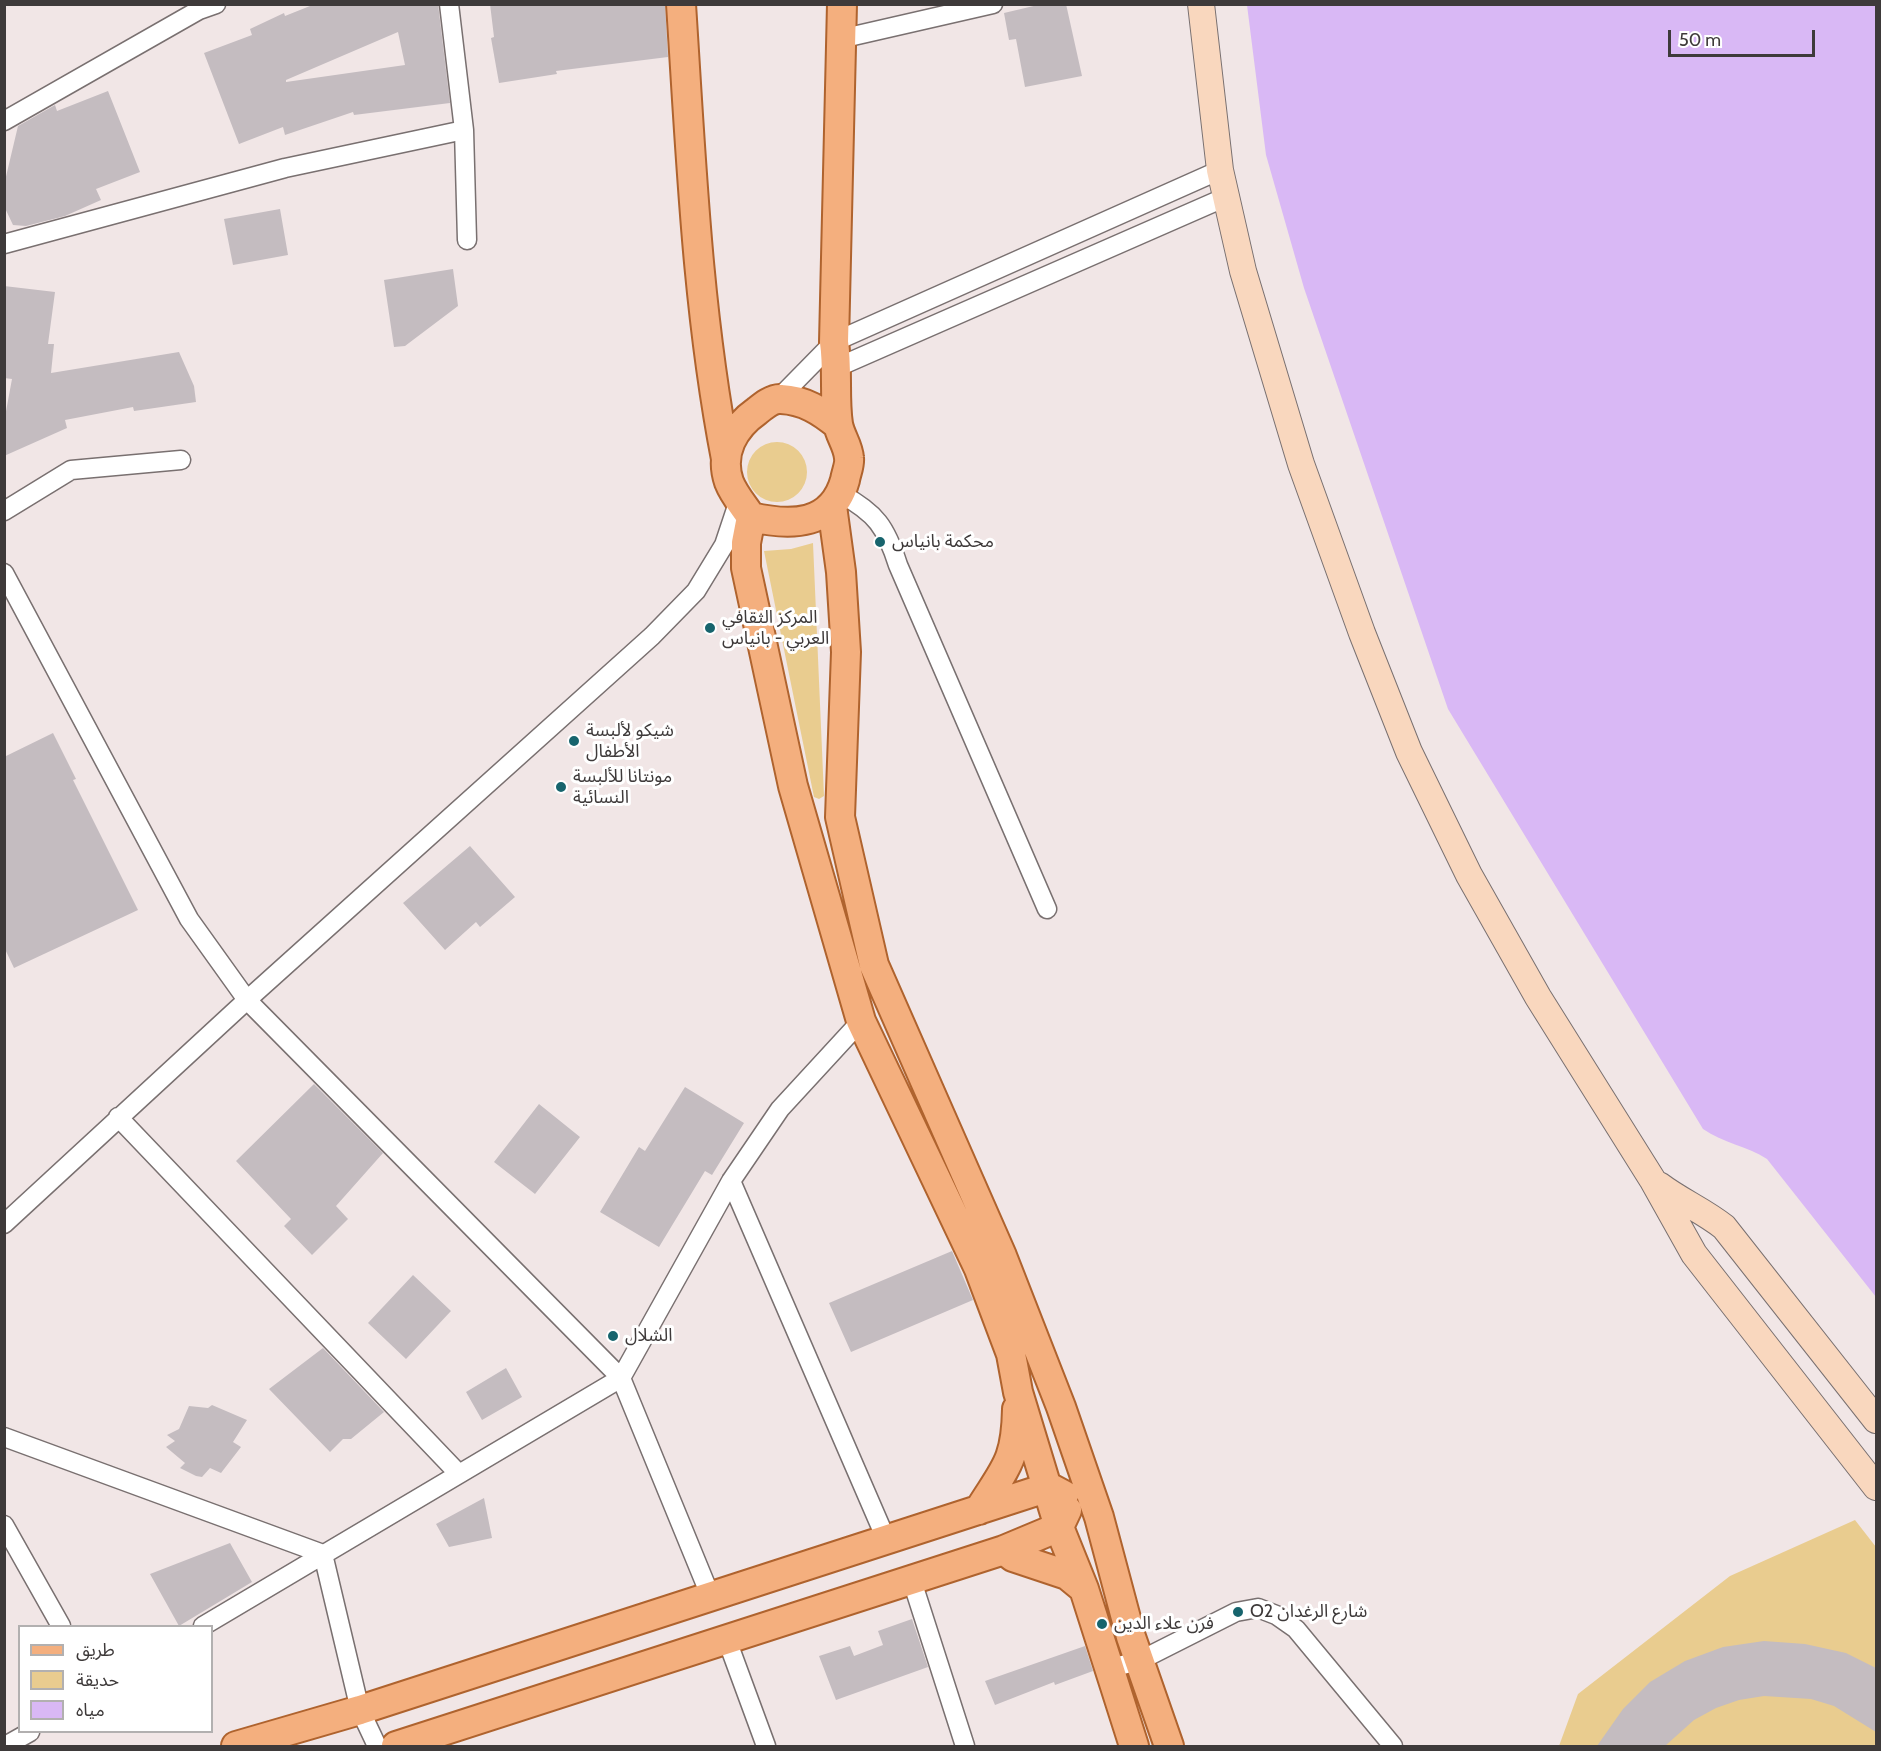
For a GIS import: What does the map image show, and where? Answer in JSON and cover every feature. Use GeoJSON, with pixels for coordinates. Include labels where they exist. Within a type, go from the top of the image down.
{"type":"FeatureCollection","features":[{"type":"Feature","properties":{"kind":"main road"},"geometry":{"type":"LineString","coordinates":[[681,4],[701,299],[713,390],[729,482],[745,509],[746,568],[793,786],[861,1021],[979,1269],[1011,1354],[1018,1392],[1060,1494],[1102,1575],[1114,1617],[1135,1649]]}},
{"type":"Feature","properties":{"kind":"main road"},"geometry":{"type":"LineString","coordinates":[[838,425],[836,354],[842,4]]}},
{"type":"Feature","properties":{"kind":"main road"},"geometry":{"type":"LineString","coordinates":[[726,461],[730,440],[741,422],[779,398],[817,408],[838,425],[847,442],[850,460],[836,500],[846,652],[840,817],[874,965],[1002,1256],[1061,1407],[1099,1517],[1135,1649],[1169,1746]]}},
{"type":"Feature","properties":{"kind":"main road"},"geometry":{"type":"LineString","coordinates":[[745,509],[795,524],[815,518],[836,500]]}},
{"type":"Feature","properties":{"kind":"main road"},"geometry":{"type":"LineString","coordinates":[[806,829],[840,817]]}},
{"type":"Feature","properties":{"kind":"main road"},"geometry":{"type":"LineString","coordinates":[[979,1510],[1006,1470],[1012,1454],[1016,1438],[1018,1392]]}},
{"type":"Feature","properties":{"kind":"main road"},"geometry":{"type":"LineString","coordinates":[[1061,1407],[1058,1436],[1067,1468],[1060,1494],[1059,1527],[1084,1589],[1134,1746]]}},
{"type":"Feature","properties":{"kind":"main road"},"geometry":{"type":"LineString","coordinates":[[236,1746],[360,1710],[710,1595],[979,1510],[1060,1494]]}},
{"type":"Feature","properties":{"kind":"main road"},"geometry":{"type":"LineString","coordinates":[[396,1746],[912,1581],[1004,1550],[1059,1527]]}},
{"type":"Feature","properties":{"kind":"main road"},"geometry":{"type":"LineString","coordinates":[[1004,1550],[1013,1557],[1067,1575],[1084,1589]]}},
{"type":"Feature","properties":{"kind":"street"},"geometry":{"type":"LineString","coordinates":[[449,4],[464,130],[467,240]]}},
{"type":"Feature","properties":{"kind":"street"},"geometry":{"type":"LineString","coordinates":[[840,39],[993,4]]}},
{"type":"Feature","properties":{"kind":"street"},"geometry":{"type":"LineString","coordinates":[[1201,4],[1220,170],[1243,271],[1301,464],[1362,633],[1409,752],[1474,885],[1538,998],[1652,1179],[1694,1254],[1876,1487]]}},
{"type":"Feature","properties":{"kind":"street"},"geometry":{"type":"LineString","coordinates":[[4,121],[204,6]]}},
{"type":"Feature","properties":{"kind":"street"},"geometry":{"type":"LineString","coordinates":[[4,244],[285,168],[464,130]]}},
{"type":"Feature","properties":{"kind":"street"},"geometry":{"type":"LineString","coordinates":[[779,398],[836,354],[1220,170]]}},
{"type":"Feature","properties":{"kind":"street"},"geometry":{"type":"LineString","coordinates":[[836,354],[1226,197]]}},
{"type":"Feature","properties":{"kind":"street"},"geometry":{"type":"LineString","coordinates":[[4,511],[71,470],[181,460]]}},
{"type":"Feature","properties":{"kind":"street"},"geometry":{"type":"LineString","coordinates":[[836,500],[866,507],[890,538],[898,566],[1047,909]]}},
{"type":"Feature","properties":{"kind":"street"},"geometry":{"type":"LineString","coordinates":[[4,1224],[118,1117],[652,636],[696,591],[745,509]]}},
{"type":"Feature","properties":{"kind":"street"},"geometry":{"type":"LineString","coordinates":[[4,573],[189,919],[247,1000],[621,1378],[710,1595]]}},
{"type":"Feature","properties":{"kind":"street"},"geometry":{"type":"LineString","coordinates":[[205,1625],[621,1378],[731,1181],[780,1109],[861,1021]]}},
{"type":"Feature","properties":{"kind":"street"},"geometry":{"type":"LineString","coordinates":[[118,1117],[458,1473]]}},
{"type":"Feature","properties":{"kind":"street"},"geometry":{"type":"LineString","coordinates":[[1652,1179],[1685,1204],[1707,1214],[1724,1227],[1876,1420]]}},
{"type":"Feature","properties":{"kind":"street"},"geometry":{"type":"LineString","coordinates":[[731,1181],[886,1539]]}},
{"type":"Feature","properties":{"kind":"street"},"geometry":{"type":"LineString","coordinates":[[6,1439],[323,1554]]}},
{"type":"Feature","properties":{"kind":"street"},"geometry":{"type":"LineString","coordinates":[[4,1525],[60,1625]]}},
{"type":"Feature","properties":{"kind":"street"},"geometry":{"type":"LineString","coordinates":[[323,1554],[360,1710],[377,1746]]}},
{"type":"Feature","properties":{"kind":"street"},"geometry":{"type":"LineString","coordinates":[[912,1581],[965,1746]]}},
{"type":"Feature","properties":{"kind":"street"},"geometry":{"type":"LineString","coordinates":[[1110,1668],[1135,1649],[1236,1612],[1258,1608],[1276,1615],[1296,1629],[1393,1746]]}},
{"type":"Feature","properties":{"kind":"street"},"geometry":{"type":"LineString","coordinates":[[727,1640],[766,1746]]}},
{"type":"Feature","properties":{"kind":"street"},"geometry":{"type":"LineString","coordinates":[[5,1746],[27,1733]]}},
{"type":"Feature","properties":{"kind":"green space"},"geometry":{"type":"Polygon","coordinates":[[[777,442],[794,447],[802,455],[807,472],[802,489],[794,497],[777,502],[760,497],[752,489],[747,472],[752,455],[760,447],[777,442]]]}},
{"type":"Feature","properties":{"kind":"green space"},"geometry":{"type":"Polygon","coordinates":[[[813,543],[824,796],[819,799],[814,797],[764,551],[791,549],[813,543]]]}},
{"type":"Feature","properties":{"kind":"green space"},"geometry":{"type":"Polygon","coordinates":[[[1855,1520],[1876,1547],[1876,1746],[1559,1746],[1578,1694],[1730,1576],[1855,1520]]]}},
{"type":"Feature","properties":{"kind":"water"},"geometry":{"type":"Polygon","coordinates":[[[1247,5],[1876,5],[1876,1297],[1767,1159],[1703,1129],[1448,709],[1304,288],[1266,155],[1247,5]]]}},
{"type":"Feature","properties":{"kind":"building"},"geometry":{"type":"Polygon","coordinates":[[[315,4],[438,4],[450,103],[354,115],[353,112],[285,135],[283,127],[239,144],[204,53],[252,35],[250,29],[284,13],[285,16],[315,4]],[[398,32],[286,80],[286,82],[405,65],[398,32]]]}},
{"type":"Feature","properties":{"kind":"building"},"geometry":{"type":"Polygon","coordinates":[[[490,4],[665,4],[668,57],[556,71],[557,74],[499,83],[491,38],[494,37],[490,4]]]}},
{"type":"Feature","properties":{"kind":"building"},"geometry":{"type":"Polygon","coordinates":[[[1042,4],[1066,4],[1082,76],[1025,87],[1016,39],[1009,40],[1004,13],[1042,4]]]}},
{"type":"Feature","properties":{"kind":"building"},"geometry":{"type":"Polygon","coordinates":[[[108,91],[140,172],[96,189],[101,200],[65,216],[26,226],[13,225],[4,206],[4,185],[18,126],[55,105],[57,111],[108,91]]]}},
{"type":"Feature","properties":{"kind":"building"},"geometry":{"type":"Polygon","coordinates":[[[280,209],[288,255],[233,265],[224,219],[280,209]]]}},
{"type":"Feature","properties":{"kind":"building"},"geometry":{"type":"Polygon","coordinates":[[[453,269],[458,306],[405,346],[394,347],[384,280],[453,269]]]}},
{"type":"Feature","properties":{"kind":"building"},"geometry":{"type":"Polygon","coordinates":[[[4,286],[55,292],[48,344],[54,344],[51,373],[179,352],[194,386],[196,402],[134,411],[133,407],[65,420],[67,428],[4,456],[4,422],[12,379],[4,378],[4,286]]]}},
{"type":"Feature","properties":{"kind":"building"},"geometry":{"type":"Polygon","coordinates":[[[53,733],[76,779],[73,780],[138,910],[14,968],[4,947],[4,757],[53,733]]]}},
{"type":"Feature","properties":{"kind":"building"},"geometry":{"type":"Polygon","coordinates":[[[470,846],[515,897],[480,927],[476,922],[445,950],[403,903],[470,846]]]}},
{"type":"Feature","properties":{"kind":"building"},"geometry":{"type":"Polygon","coordinates":[[[314,1084],[383,1153],[336,1206],[348,1219],[312,1255],[284,1226],[291,1219],[236,1161],[314,1084]]]}},
{"type":"Feature","properties":{"kind":"building"},"geometry":{"type":"Polygon","coordinates":[[[685,1087],[744,1123],[712,1175],[705,1171],[659,1247],[600,1212],[639,1147],[645,1151],[685,1087]]]}},
{"type":"Feature","properties":{"kind":"building"},"geometry":{"type":"Polygon","coordinates":[[[539,1104],[580,1137],[535,1194],[494,1162],[539,1104]]]}},
{"type":"Feature","properties":{"kind":"building"},"geometry":{"type":"Polygon","coordinates":[[[952,1251],[973,1300],[851,1352],[829,1303],[952,1251]]]}},
{"type":"Feature","properties":{"kind":"building"},"geometry":{"type":"Polygon","coordinates":[[[413,1275],[451,1311],[406,1359],[368,1323],[413,1275]]]}},
{"type":"Feature","properties":{"kind":"building"},"geometry":{"type":"Polygon","coordinates":[[[323,1348],[384,1412],[351,1439],[343,1439],[330,1452],[269,1389],[323,1348]]]}},
{"type":"Feature","properties":{"kind":"building"},"geometry":{"type":"Polygon","coordinates":[[[506,1368],[522,1397],[482,1420],[466,1392],[506,1368]]]}},
{"type":"Feature","properties":{"kind":"building"},"geometry":{"type":"Polygon","coordinates":[[[212,1405],[247,1420],[233,1442],[241,1447],[221,1473],[210,1468],[202,1477],[196,1476],[180,1468],[185,1463],[166,1447],[175,1441],[167,1435],[179,1429],[189,1406],[208,1408],[212,1405]]]}},
{"type":"Feature","properties":{"kind":"building"},"geometry":{"type":"Polygon","coordinates":[[[484,1498],[492,1538],[449,1547],[436,1524],[484,1498]]]}},
{"type":"Feature","properties":{"kind":"building"},"geometry":{"type":"Polygon","coordinates":[[[230,1543],[252,1582],[178,1625],[150,1574],[230,1543]]]}},
{"type":"Feature","properties":{"kind":"building"},"geometry":{"type":"Polygon","coordinates":[[[912,1619],[928,1667],[836,1700],[819,1656],[850,1646],[854,1656],[883,1645],[878,1631],[912,1619]]]}},
{"type":"Feature","properties":{"kind":"building"},"geometry":{"type":"Polygon","coordinates":[[[1764,1641],[1805,1644],[1846,1653],[1876,1668],[1876,1732],[1834,1706],[1811,1699],[1764,1696],[1739,1700],[1716,1708],[1694,1720],[1665,1746],[1597,1746],[1623,1709],[1650,1682],[1685,1661],[1723,1647],[1764,1641]]]}},
{"type":"Feature","properties":{"kind":"building"},"geometry":{"type":"Polygon","coordinates":[[[1085,1646],[1093,1671],[1055,1685],[1054,1682],[995,1705],[985,1681],[1085,1646]]]}},
{"type":"Feature","properties":{"kind":"place","name":"محكمة بانياس"},"geometry":{"type":"Point","coordinates":[880,542]}},
{"type":"Feature","properties":{"kind":"place","name":"المركز الثقافي العربي - بانياس"},"geometry":{"type":"Point","coordinates":[710,628]}},
{"type":"Feature","properties":{"kind":"place","name":"شيكو لألبسة الأطفال"},"geometry":{"type":"Point","coordinates":[574,741]}},
{"type":"Feature","properties":{"kind":"place","name":"مونتانا للألبسة النسائية"},"geometry":{"type":"Point","coordinates":[561,787]}},
{"type":"Feature","properties":{"kind":"place","name":"الشلال"},"geometry":{"type":"Point","coordinates":[613,1336]}},
{"type":"Feature","properties":{"kind":"place","name":"O2 شارع الرغدان"},"geometry":{"type":"Point","coordinates":[1238,1612]}},
{"type":"Feature","properties":{"kind":"place","name":"فرن علاء الدين"},"geometry":{"type":"Point","coordinates":[1102,1624]}}]}
